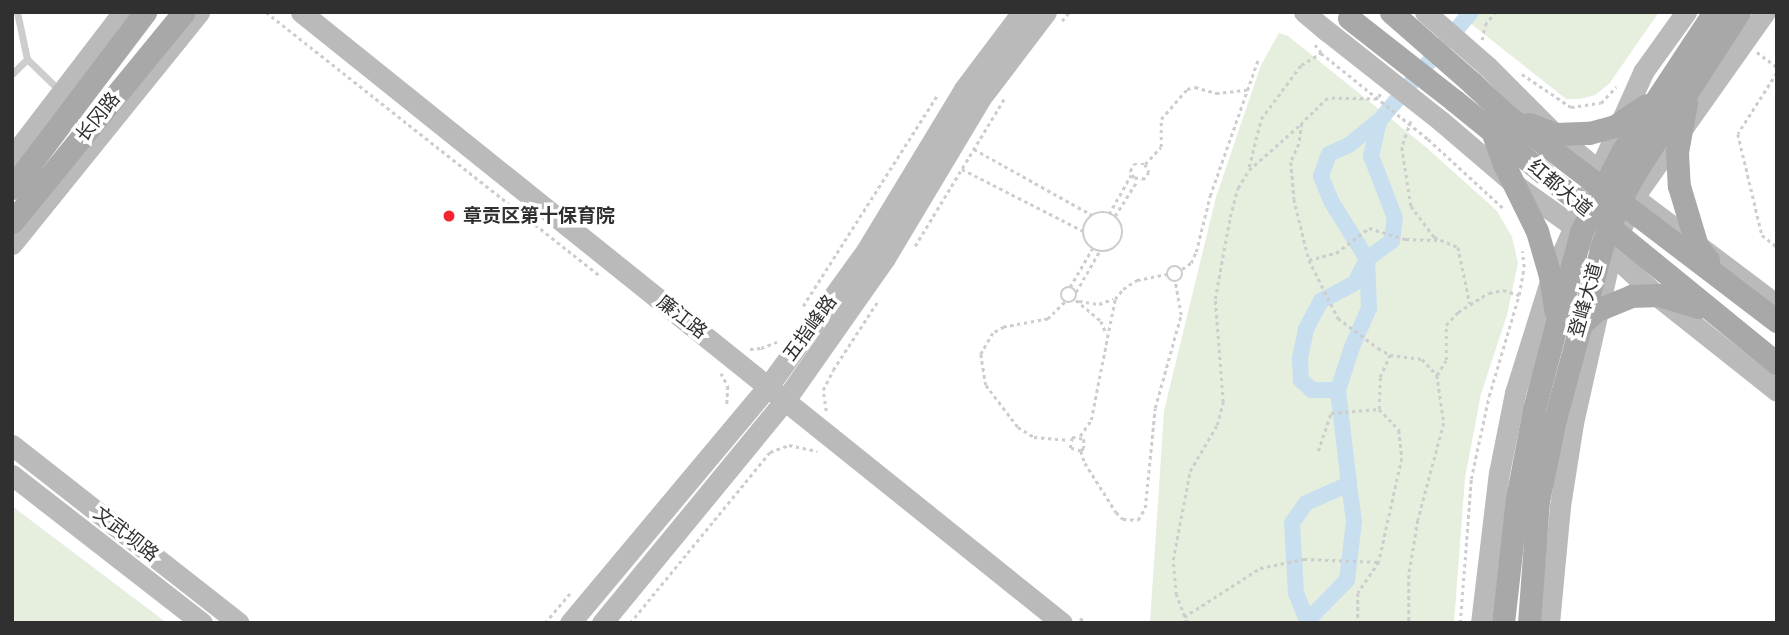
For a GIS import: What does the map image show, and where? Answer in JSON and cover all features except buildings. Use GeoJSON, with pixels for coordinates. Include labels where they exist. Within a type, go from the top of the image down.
{"type":"FeatureCollection","features":[{"type":"Feature","properties":{"kind":"main road","name":"长冈路"},"geometry":{"type":"LineString","coordinates":[[14,186],[145,12]]}},
{"type":"Feature","properties":{"kind":"main road","name":"长冈路"},"geometry":{"type":"LineString","coordinates":[[12,222],[184,12]]}},
{"type":"Feature","properties":{"kind":"main road","name":"红都大道"},"geometry":{"type":"LineString","coordinates":[[1391,12],[1472,83],[1499,122],[1581,219],[1714,313],[1777,364]]}},
{"type":"Feature","properties":{"kind":"main road","name":"登峰大道"},"geometry":{"type":"LineString","coordinates":[[1503,623],[1520,486],[1534,410],[1568,324],[1610,240],[1615,189],[1667,82],[1714,12]]}},
{"type":"Feature","properties":{"kind":"main road","name":"登峰大道"},"geometry":{"type":"LineString","coordinates":[[1529,623],[1538,500],[1555,419],[1581,219],[1615,189],[1740,12]]}},
{"type":"Feature","properties":{"kind":"main road"},"geometry":{"type":"LineString","coordinates":[[101,67],[120,15]]}},
{"type":"Feature","properties":{"kind":"main road","name":"红都大道"},"geometry":{"type":"LineString","coordinates":[[1346,15],[1455,101],[1499,122],[1615,189],[1777,321]]}},
{"type":"Feature","properties":{"kind":"main road"},"geometry":{"type":"LineString","coordinates":[[1667,82],[1638,112],[1621,123],[1590,133],[1555,134],[1499,122],[1503,162],[1537,231],[1550,278],[1568,324],[1631,296],[1656,295],[1714,313]]}},
{"type":"Feature","properties":{"kind":"main road"},"geometry":{"type":"LineString","coordinates":[[1690,86],[1679,135],[1679,186],[1697,246],[1716,272]]}},
{"type":"Feature","properties":{"kind":"main road"},"geometry":{"type":"LineString","coordinates":[[14,186],[27,138]]}},
{"type":"Feature","properties":{"kind":"street"},"geometry":{"type":"LineString","coordinates":[[12,244],[199,12]]}},
{"type":"Feature","properties":{"kind":"street","name":"廉江路"},"geometry":{"type":"LineString","coordinates":[[301,12],[786,399],[1069,619]]}},
{"type":"Feature","properties":{"kind":"street","name":"五指峰路"},"geometry":{"type":"LineString","coordinates":[[570,623],[769,385],[866,251],[964,89],[1022,12]]}},
{"type":"Feature","properties":{"kind":"street"},"geometry":{"type":"LineString","coordinates":[[1304,12],[1435,130],[1517,186],[1581,219],[1550,278],[1515,393],[1499,473],[1481,623]]}},
{"type":"Feature","properties":{"kind":"street"},"geometry":{"type":"LineString","coordinates":[[1425,12],[1487,66],[1615,189],[1777,305]]}},
{"type":"Feature","properties":{"kind":"street"},"geometry":{"type":"LineString","coordinates":[[1615,189],[1621,123],[1643,72],[1686,12]]}},
{"type":"Feature","properties":{"kind":"street"},"geometry":{"type":"LineString","coordinates":[[1615,189],[1679,135],[1765,12]]}},
{"type":"Feature","properties":{"kind":"street"},"geometry":{"type":"LineString","coordinates":[[12,157],[120,15]]}},
{"type":"Feature","properties":{"kind":"street","name":"五指峰路"},"geometry":{"type":"LineString","coordinates":[[601,623],[786,399],[885,258],[981,99],[1054,17]]}},
{"type":"Feature","properties":{"kind":"street"},"geometry":{"type":"LineString","coordinates":[[1610,240],[1656,295],[1777,391]]}},
{"type":"Feature","properties":{"kind":"street"},"geometry":{"type":"LineString","coordinates":[[1549,623],[1562,492],[1610,240]]}},
{"type":"Feature","properties":{"kind":"street","name":"文武坝路"},"geometry":{"type":"LineString","coordinates":[[12,445],[239,623]]}},
{"type":"Feature","properties":{"kind":"street","name":"文武坝路"},"geometry":{"type":"LineString","coordinates":[[12,475],[202,623]]}},
{"type":"Feature","properties":{"kind":"lane"},"geometry":{"type":"LineString","coordinates":[[17,12],[27,59],[61,92]]}},
{"type":"Feature","properties":{"kind":"lane"},"geometry":{"type":"LineString","coordinates":[[12,74],[27,59]]}},
{"type":"Feature","properties":{"kind":"path"},"geometry":{"type":"LineString","coordinates":[[266,12],[605,281]]}},
{"type":"Feature","properties":{"kind":"path"},"geometry":{"type":"LineString","coordinates":[[1054,17],[1069,12]]}},
{"type":"Feature","properties":{"kind":"path"},"geometry":{"type":"LineString","coordinates":[[1482,41],[1485,25],[1495,12]]}},
{"type":"Feature","properties":{"kind":"path"},"geometry":{"type":"LineString","coordinates":[[1749,61],[1763,42]]}},
{"type":"Feature","properties":{"kind":"path"},"geometry":{"type":"LineString","coordinates":[[1756,51],[1777,67]]}},
{"type":"Feature","properties":{"kind":"path"},"geometry":{"type":"LineString","coordinates":[[1249,170],[1261,119],[1301,65],[1321,53],[1435,130],[1506,210]]}},
{"type":"Feature","properties":{"kind":"path"},"geometry":{"type":"LineString","coordinates":[[1167,274],[1171,266],[1182,269],[1191,263],[1196,252],[1210,196],[1258,60]]}},
{"type":"Feature","properties":{"kind":"path"},"geometry":{"type":"LineString","coordinates":[[1514,68],[1571,107],[1601,103],[1618,84]]}},
{"type":"Feature","properties":{"kind":"path"},"geometry":{"type":"LineString","coordinates":[[1777,73],[1738,134],[1762,235],[1777,247]]}},
{"type":"Feature","properties":{"kind":"path"},"geometry":{"type":"LineString","coordinates":[[1109,214],[1132,175],[1134,164],[1145,164],[1161,147],[1161,119],[1187,89],[1195,87],[1216,93],[1247,90]]}},
{"type":"Feature","properties":{"kind":"path"},"geometry":{"type":"LineString","coordinates":[[1187,623],[1176,595],[1173,560],[1190,471],[1217,425],[1223,401],[1215,299],[1238,188],[1249,170],[1328,98],[1377,99],[1386,89]]}},
{"type":"Feature","properties":{"kind":"path"},"geometry":{"type":"LineString","coordinates":[[802,307],[939,93]]}},
{"type":"Feature","properties":{"kind":"path"},"geometry":{"type":"LineString","coordinates":[[915,246],[1006,96]]}},
{"type":"Feature","properties":{"kind":"path"},"geometry":{"type":"LineString","coordinates":[[1419,112],[1410,122],[1402,147],[1411,206],[1429,231],[1458,247],[1470,304]]}},
{"type":"Feature","properties":{"kind":"path"},"geometry":{"type":"LineString","coordinates":[[1302,123],[1299,144],[1291,162],[1294,199],[1309,260],[1338,318],[1390,355],[1422,359],[1437,375],[1444,423],[1416,534],[1409,575],[1409,623]]}},
{"type":"Feature","properties":{"kind":"path"},"geometry":{"type":"LineString","coordinates":[[974,149],[1092,215],[1115,216],[1121,226],[1122,238],[1111,251],[1099,252],[1085,241],[1083,231],[1092,215]]}},
{"type":"Feature","properties":{"kind":"path"},"geometry":{"type":"LineString","coordinates":[[1115,216],[1137,180],[1148,176],[1145,164]]}},
{"type":"Feature","properties":{"kind":"path"},"geometry":{"type":"LineString","coordinates":[[962,169],[1083,231]]}},
{"type":"Feature","properties":{"kind":"path"},"geometry":{"type":"LineString","coordinates":[[1132,175],[1137,180]]}},
{"type":"Feature","properties":{"kind":"path"},"geometry":{"type":"LineString","coordinates":[[1309,260],[1336,253],[1369,228],[1406,239],[1441,240]]}},
{"type":"Feature","properties":{"kind":"path"},"geometry":{"type":"LineString","coordinates":[[1460,623],[1471,479],[1489,397],[1519,295],[1524,267],[1521,242]]}},
{"type":"Feature","properties":{"kind":"path"},"geometry":{"type":"LineString","coordinates":[[1065,302],[1062,291],[1069,287],[1092,249]]}},
{"type":"Feature","properties":{"kind":"path"},"geometry":{"type":"LineString","coordinates":[[1099,252],[1076,292],[1076,300],[1101,321],[1105,333]]}},
{"type":"Feature","properties":{"kind":"path"},"geometry":{"type":"LineString","coordinates":[[1175,282],[1182,278],[1182,269]]}},
{"type":"Feature","properties":{"kind":"path"},"geometry":{"type":"LineString","coordinates":[[1069,440],[1070,448],[1080,451],[1091,476],[1116,512],[1123,519],[1138,520],[1145,508],[1155,408],[1181,315],[1175,282],[1167,274]]}},
{"type":"Feature","properties":{"kind":"path"},"geometry":{"type":"LineString","coordinates":[[1115,299],[1105,333],[1091,420],[1080,436],[1069,440],[1034,438],[1018,427],[986,386],[981,354],[993,333],[1004,327],[1048,319],[1065,302],[1076,300],[1099,304],[1115,299],[1137,280],[1167,274]]}},
{"type":"Feature","properties":{"kind":"path"},"geometry":{"type":"LineString","coordinates":[[1069,287],[1076,292]]}},
{"type":"Feature","properties":{"kind":"path"},"geometry":{"type":"LineString","coordinates":[[1437,375],[1446,360],[1446,325],[1470,304],[1489,293],[1503,290],[1519,295]]}},
{"type":"Feature","properties":{"kind":"path"},"geometry":{"type":"LineString","coordinates":[[826,413],[823,390],[833,370],[885,291]]}},
{"type":"Feature","properties":{"kind":"path"},"geometry":{"type":"LineString","coordinates":[[739,344],[750,349],[761,348],[780,340]]}},
{"type":"Feature","properties":{"kind":"path"},"geometry":{"type":"LineString","coordinates":[[1358,623],[1358,593],[1379,562],[1402,458],[1399,430],[1379,409],[1380,377],[1390,355]]}},
{"type":"Feature","properties":{"kind":"path"},"geometry":{"type":"LineString","coordinates":[[720,372],[729,396],[724,411]]}},
{"type":"Feature","properties":{"kind":"path"},"geometry":{"type":"LineString","coordinates":[[1318,451],[1331,413],[1379,409]]}},
{"type":"Feature","properties":{"kind":"path"},"geometry":{"type":"LineString","coordinates":[[1080,436],[1085,443],[1080,451]]}},
{"type":"Feature","properties":{"kind":"path"},"geometry":{"type":"LineString","coordinates":[[630,623],[770,452],[789,445],[826,454]]}},
{"type":"Feature","properties":{"kind":"path"},"geometry":{"type":"LineString","coordinates":[[1183,618],[1260,568],[1304,559],[1379,562]]}},
{"type":"Feature","properties":{"kind":"path"},"geometry":{"type":"LineString","coordinates":[[545,623],[578,584]]}},
{"type":"Feature","properties":{"kind":"path"},"geometry":{"type":"LineString","coordinates":[[1069,619],[1087,623]]}},
{"type":"Feature","properties":{"kind":"green space"},"geometry":{"type":"Polygon","coordinates":[[[1456,12],[1659,12],[1609,84],[1595,95],[1566,99],[1456,12]]]}},
{"type":"Feature","properties":{"kind":"green space"},"geometry":{"type":"Polygon","coordinates":[[[1279,33],[1288,36],[1427,148],[1497,211],[1512,237],[1518,263],[1507,315],[1481,394],[1465,478],[1454,623],[1150,623],[1164,411],[1216,197],[1261,65],[1279,33]]]}},
{"type":"Feature","properties":{"kind":"green space"},"geometry":{"type":"Polygon","coordinates":[[[12,506],[167,623],[12,623],[12,506]]]}},
{"type":"Feature","properties":{"kind":"waterway"},"geometry":{"type":"LineString","coordinates":[[1308,623],[1296,594],[1292,523],[1306,503],[1349,484],[1338,390],[1312,390],[1301,380],[1300,358],[1306,329],[1321,301],[1355,283],[1367,259],[1392,241],[1395,218],[1371,156],[1379,121],[1471,12]]}},
{"type":"Feature","properties":{"kind":"waterway"},"geometry":{"type":"LineString","coordinates":[[1338,390],[1352,347],[1369,308],[1367,259],[1331,201],[1321,176],[1329,154],[1349,145],[1379,121]]}},
{"type":"Feature","properties":{"kind":"waterway"},"geometry":{"type":"LineString","coordinates":[[1309,619],[1347,580],[1354,521],[1349,484]]}},
{"type":"Feature","properties":{"kind":"place","name":"章贡区第十保育院"},"geometry":{"type":"Point","coordinates":[449,216]}}]}
